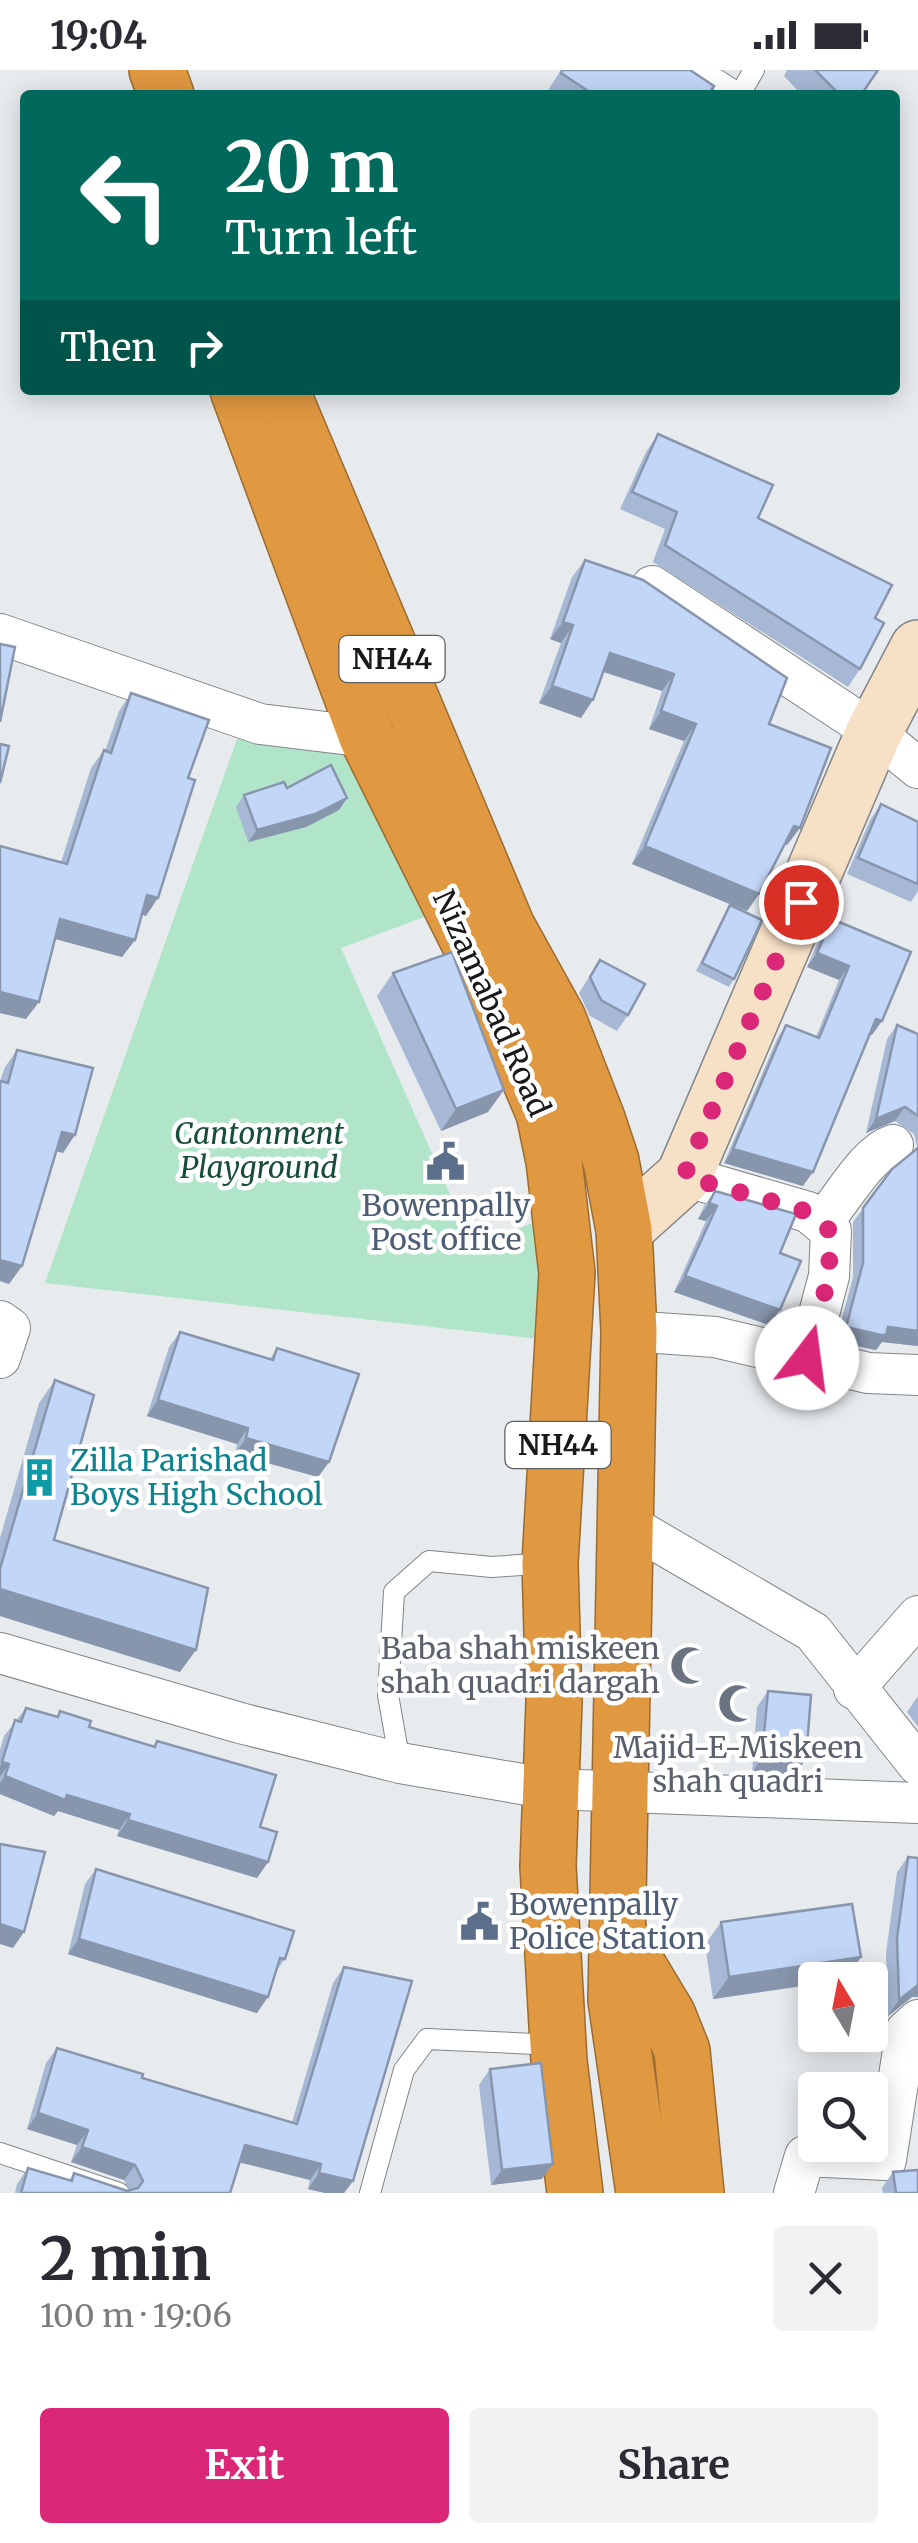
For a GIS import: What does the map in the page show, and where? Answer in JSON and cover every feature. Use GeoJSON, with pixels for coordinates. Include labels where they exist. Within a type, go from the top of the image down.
{"type":"FeatureCollection","features":[{"type":"Feature","properties":{"kind":"highway","name":"Nizamabad Road"},"geometry":{"type":"LineString","coordinates":[[240,395],[367,738],[487,978],[544,1113],[567,1274],[550,1563],[552,1789],[548,1866],[558,2046],[575,2193]]}},
{"type":"Feature","properties":{"kind":"highway","name":"Nizamabad Road"},"geometry":{"type":"LineString","coordinates":[[283,395],[507,927],[542,988],[578,1069],[611,1162],[624,1230],[630,1331],[616,2000],[644,2193]]}},
{"type":"Feature","properties":{"kind":"highway"},"geometry":{"type":"LineString","coordinates":[[615,1928],[668,2016],[682,2051],[696,2193]]}},
{"type":"Feature","properties":{"kind":"main road"},"geometry":{"type":"LineString","coordinates":[[624,1230],[684,1176],[874,732],[918,648]]}},
{"type":"Feature","properties":{"kind":"street"},"geometry":{"type":"LineString","coordinates":[[652,586],[874,732],[918,768]]}},
{"type":"Feature","properties":{"kind":"street"},"geometry":{"type":"LineString","coordinates":[[0,634],[221,707],[260,724],[367,738]]}},
{"type":"Feature","properties":{"kind":"street"},"geometry":{"type":"LineString","coordinates":[[822,1222],[850,1190],[868,1160],[892,1145]]}},
{"type":"Feature","properties":{"kind":"street"},"geometry":{"type":"LineString","coordinates":[[684,1176],[808,1212],[822,1222],[832,1242],[829,1276],[807,1358]]}},
{"type":"Feature","properties":{"kind":"street"},"geometry":{"type":"LineString","coordinates":[[0,1321],[10,1328],[0,1358]]}},
{"type":"Feature","properties":{"kind":"street"},"geometry":{"type":"LineString","coordinates":[[630,1331],[715,1337],[868,1373],[918,1375]]}},
{"type":"Feature","properties":{"kind":"street"},"geometry":{"type":"LineString","coordinates":[[624,1522],[813,1632],[854,1689],[918,1765]]}},
{"type":"Feature","properties":{"kind":"street"},"geometry":{"type":"LineString","coordinates":[[854,1689],[918,1616]]}},
{"type":"Feature","properties":{"kind":"street"},"geometry":{"type":"LineString","coordinates":[[0,1652],[138,1696],[400,1763],[552,1789],[918,1803]]}},
{"type":"Feature","properties":{"kind":"street"},"geometry":{"type":"LineString","coordinates":[[794,2193],[805,2156],[886,2160],[906,2031],[918,2020]]}},
{"type":"Feature","properties":{"kind":"lane"},"geometry":{"type":"LineString","coordinates":[[702,70],[734,90]]}},
{"type":"Feature","properties":{"kind":"lane"},"geometry":{"type":"LineString","coordinates":[[400,1763],[388,1696],[394,1592],[430,1561],[492,1567],[550,1563]]}},
{"type":"Feature","properties":{"kind":"lane"},"geometry":{"type":"LineString","coordinates":[[370,2193],[404,2070],[427,2039],[558,2046]]}},
{"type":"Feature","properties":{"kind":"lane"},"geometry":{"type":"LineString","coordinates":[[0,2153],[119,2193]]}},
{"type":"Feature","properties":{"kind":"green space","name":"Cantonment Playground"},"geometry":{"type":"Polygon","coordinates":[[[237,739],[358,751],[427,916],[341,948],[474,1248],[561,1210],[566,1342],[45,1283],[237,739]]]}},
{"type":"Feature","properties":{"kind":"building"},"geometry":{"type":"Polygon","coordinates":[[[690,70],[714,86],[711,90],[586,90],[561,73],[690,70]]]}},
{"type":"Feature","properties":{"kind":"building"},"geometry":{"type":"Polygon","coordinates":[[[815,70],[878,70],[864,90],[835,90],[815,70]]]}},
{"type":"Feature","properties":{"kind":"building"},"geometry":{"type":"Polygon","coordinates":[[[658,434],[773,485],[758,518],[892,585],[875,618],[884,623],[860,669],[665,545],[677,512],[632,492],[658,434]]]}},
{"type":"Feature","properties":{"kind":"building"},"geometry":{"type":"Polygon","coordinates":[[[585,560],[643,580],[787,678],[769,724],[831,748],[800,828],[794,826],[759,894],[645,846],[696,724],[661,711],[674,674],[610,653],[593,700],[552,686],[573,625],[563,622],[585,560]]]}},
{"type":"Feature","properties":{"kind":"building"},"geometry":{"type":"Polygon","coordinates":[[[0,644],[15,647],[0,722],[0,644]]]}},
{"type":"Feature","properties":{"kind":"building"},"geometry":{"type":"Polygon","coordinates":[[[131,693],[209,720],[188,778],[195,780],[158,898],[147,895],[135,940],[60,919],[39,1002],[0,992],[0,846],[67,864],[104,750],[111,753],[131,693]]]}},
{"type":"Feature","properties":{"kind":"building"},"geometry":{"type":"Polygon","coordinates":[[[0,744],[9,746],[0,783],[0,744]]]}},
{"type":"Feature","properties":{"kind":"building"},"geometry":{"type":"Polygon","coordinates":[[[331,765],[347,798],[315,814],[257,830],[244,795],[284,782],[287,788],[331,765]]]}},
{"type":"Feature","properties":{"kind":"building"},"geometry":{"type":"Polygon","coordinates":[[[881,804],[918,822],[918,884],[858,858],[881,804]]]}},
{"type":"Feature","properties":{"kind":"building"},"geometry":{"type":"Polygon","coordinates":[[[730,905],[762,920],[734,979],[702,963],[730,905]]]}},
{"type":"Feature","properties":{"kind":"building"},"geometry":{"type":"Polygon","coordinates":[[[832,919],[911,952],[882,1021],[876,1019],[813,1172],[733,1149],[786,1025],[819,1038],[849,966],[817,953],[832,919]]]}},
{"type":"Feature","properties":{"kind":"building"},"geometry":{"type":"Polygon","coordinates":[[[452,952],[504,1090],[456,1109],[393,973],[452,952]]]}},
{"type":"Feature","properties":{"kind":"building"},"geometry":{"type":"Polygon","coordinates":[[[600,960],[645,984],[628,1015],[601,1000],[590,977],[600,960]]]}},
{"type":"Feature","properties":{"kind":"building"},"geometry":{"type":"Polygon","coordinates":[[[897,1025],[918,1034],[918,1116],[905,1107],[876,1119],[897,1025]]]}},
{"type":"Feature","properties":{"kind":"building"},"geometry":{"type":"Polygon","coordinates":[[[17,1050],[93,1068],[75,1135],[62,1132],[22,1266],[0,1260],[0,1081],[8,1083],[17,1050]]]}},
{"type":"Feature","properties":{"kind":"building"},"geometry":{"type":"Polygon","coordinates":[[[918,1148],[918,1331],[888,1327],[886,1335],[881,1335],[846,1327],[863,1263],[863,1208],[892,1169],[918,1148]]]}},
{"type":"Feature","properties":{"kind":"building"},"geometry":{"type":"Polygon","coordinates":[[[715,1191],[796,1214],[780,1253],[801,1261],[780,1310],[685,1276],[717,1206],[709,1203],[715,1191]]]}},
{"type":"Feature","properties":{"kind":"building"},"geometry":{"type":"Polygon","coordinates":[[[180,1332],[273,1360],[277,1348],[359,1374],[329,1462],[246,1438],[248,1428],[158,1400],[180,1332]]]}},
{"type":"Feature","properties":{"kind":"building","name":"Zilla Parishad Boys High School"},"geometry":{"type":"Polygon","coordinates":[[[55,1380],[94,1395],[54,1540],[208,1588],[196,1650],[0,1589],[0,1569],[55,1380]]]}},
{"type":"Feature","properties":{"kind":"building"},"geometry":{"type":"Polygon","coordinates":[[[768,1691],[811,1695],[806,1759],[762,1757],[768,1691]]]}},
{"type":"Feature","properties":{"kind":"building"},"geometry":{"type":"Polygon","coordinates":[[[26,1708],[58,1717],[60,1711],[91,1721],[89,1727],[155,1747],[157,1741],[276,1775],[260,1827],[277,1832],[268,1862],[128,1820],[130,1814],[67,1795],[65,1800],[5,1776],[9,1764],[2,1762],[15,1720],[21,1722],[26,1708]]]}},
{"type":"Feature","properties":{"kind":"building"},"geometry":{"type":"Polygon","coordinates":[[[0,1844],[45,1852],[24,1932],[0,1924],[0,1844]]]}},
{"type":"Feature","properties":{"kind":"building"},"geometry":{"type":"Polygon","coordinates":[[[908,1857],[918,1858],[918,1985],[899,2000],[897,1938],[908,1857]]]}},
{"type":"Feature","properties":{"kind":"building"},"geometry":{"type":"Polygon","coordinates":[[[96,1869],[294,1931],[285,1959],[280,1958],[268,1997],[79,1939],[96,1869]]]}},
{"type":"Feature","properties":{"kind":"building"},"geometry":{"type":"Polygon","coordinates":[[[852,1904],[861,1957],[798,1962],[798,1967],[729,1977],[721,1922],[852,1904]]]}},
{"type":"Feature","properties":{"kind":"building"},"geometry":{"type":"Polygon","coordinates":[[[344,1967],[412,1981],[353,2181],[319,2173],[321,2164],[245,2145],[230,2193],[21,2193],[28,2168],[72,2181],[74,2173],[127,2191],[138,2188],[143,2181],[135,2165],[82,2147],[88,2130],[38,2113],[57,2048],[297,2124],[344,1967]]]}},
{"type":"Feature","properties":{"kind":"building"},"geometry":{"type":"Polygon","coordinates":[[[541,2063],[553,2164],[502,2170],[490,2069],[541,2063]]]}},
{"type":"Feature","properties":{"kind":"building"},"geometry":{"type":"Polygon","coordinates":[[[918,2170],[918,2193],[896,2193],[893,2172],[918,2170]]]}},
{"type":"Feature","properties":{"kind":"place","name":"Bowenpally Post office"},"geometry":{"type":"Point","coordinates":[446,1161]}},
{"type":"Feature","properties":{"kind":"place","name":"Zilla Parishad Boys High School"},"geometry":{"type":"Point","coordinates":[40,1477]}},
{"type":"Feature","properties":{"kind":"place","name":"Baba shah miskeen shah quadri dargah"},"geometry":{"type":"Point","coordinates":[690,1665]}},
{"type":"Feature","properties":{"kind":"place","name":"Majid-E-Miskeen shah quadri"},"geometry":{"type":"Point","coordinates":[738,1703]}},
{"type":"Feature","properties":{"kind":"place","name":"Bowenpally Police Station"},"geometry":{"type":"Point","coordinates":[479,1921]}},
{"type":"Feature","properties":{"kind":"route"},"geometry":{"type":"LineString","coordinates":[[801,902],[684,1176],[808,1212],[830,1231],[829,1276],[807,1358]]}}]}
